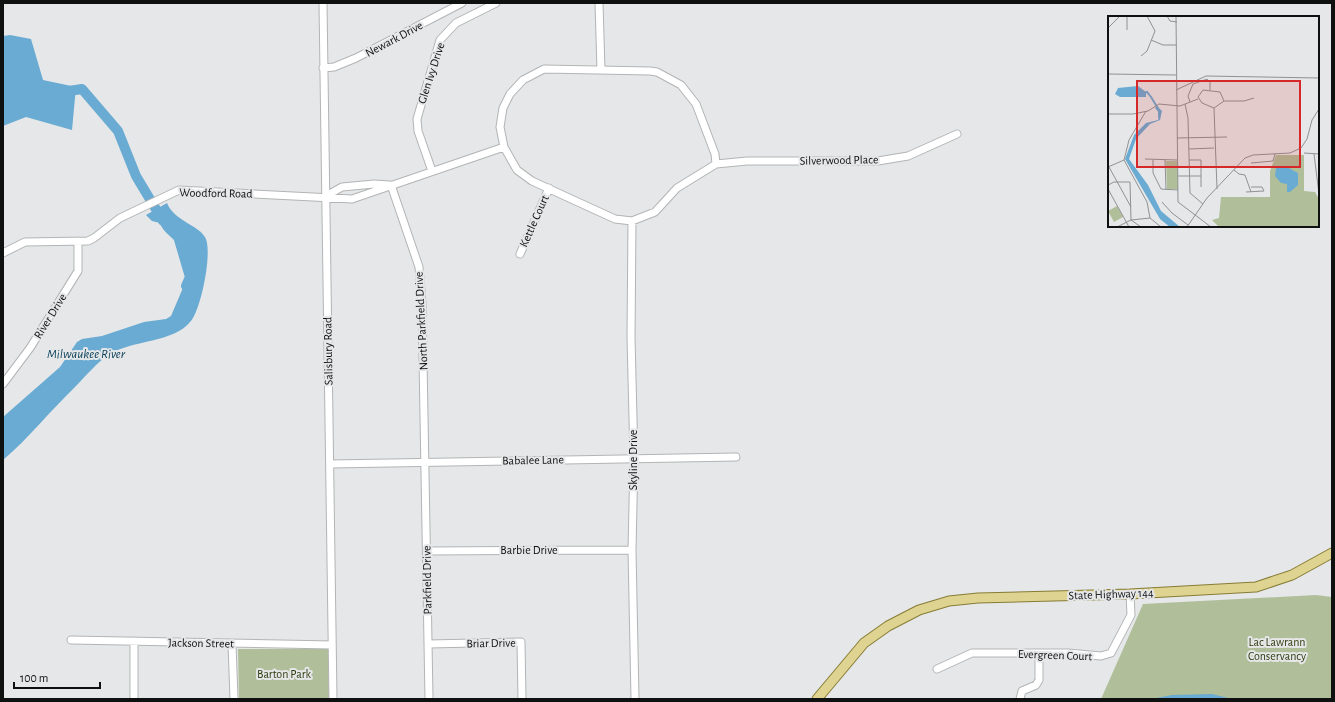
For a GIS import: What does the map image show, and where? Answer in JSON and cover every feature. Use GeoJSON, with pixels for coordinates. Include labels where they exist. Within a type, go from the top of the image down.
{"type":"FeatureCollection","features":[{"type":"Feature","properties":{"kind":"main road","name":"State Highway 144"},"geometry":{"type":"LineString","coordinates":[[817,699],[864,643],[888,626],[919,610],[949,601],[978,598],[1130,594],[1256,587],[1292,575],[1332,554]]}},
{"type":"Feature","properties":{"kind":"street","name":"Salisbury Road"},"geometry":{"type":"LineString","coordinates":[[323,3],[333,699]]}},
{"type":"Feature","properties":{"kind":"street","name":"Newark Drive"},"geometry":{"type":"LineString","coordinates":[[323,68],[334,67],[356,58],[462,3]]}},
{"type":"Feature","properties":{"kind":"street","name":"Glen Ivy Drive"},"geometry":{"type":"LineString","coordinates":[[432,171],[418,131],[417,119],[440,40],[456,23],[496,3]]}},
{"type":"Feature","properties":{"kind":"street"},"geometry":{"type":"LineString","coordinates":[[599,3],[600,70]]}},
{"type":"Feature","properties":{"kind":"street"},"geometry":{"type":"LineString","coordinates":[[544,69],[600,70],[657,72],[680,85],[696,104],[715,154],[716,164],[677,188],[655,212],[632,221],[615,219],[532,181],[518,170],[504,147],[500,127],[503,108],[510,94],[523,80],[544,69]]}},
{"type":"Feature","properties":{"kind":"street","name":"Silverwood Place"},"geometry":{"type":"LineString","coordinates":[[716,164],[747,162],[878,161],[908,156],[958,134]]}},
{"type":"Feature","properties":{"kind":"street","name":"Woodford Road"},"geometry":{"type":"LineString","coordinates":[[3,253],[25,242],[88,241],[120,218],[179,190],[326,196],[344,200],[352,199],[504,147]]}},
{"type":"Feature","properties":{"kind":"street","name":"Woodford Road"},"geometry":{"type":"LineString","coordinates":[[326,196],[342,187],[374,184],[391,185]]}},
{"type":"Feature","properties":{"kind":"street","name":"North Parkfield Drive"},"geometry":{"type":"LineString","coordinates":[[391,185],[418,266],[422,303],[425,462]]}},
{"type":"Feature","properties":{"kind":"street","name":"Kettle Court"},"geometry":{"type":"LineString","coordinates":[[520,254],[549,188]]}},
{"type":"Feature","properties":{"kind":"street","name":"Skyline Drive"},"geometry":{"type":"LineString","coordinates":[[632,221],[631,337],[634,459],[632,550],[635,699]]}},
{"type":"Feature","properties":{"kind":"street","name":"River Drive"},"geometry":{"type":"LineString","coordinates":[[3,384],[30,348],[78,271],[78,241]]}},
{"type":"Feature","properties":{"kind":"street","name":"Babalee Lane"},"geometry":{"type":"LineString","coordinates":[[330,464],[736,457]]}},
{"type":"Feature","properties":{"kind":"street","name":"Parkfield Drive"},"geometry":{"type":"LineString","coordinates":[[425,462],[429,699]]}},
{"type":"Feature","properties":{"kind":"street","name":"Barbie Drive"},"geometry":{"type":"LineString","coordinates":[[427,551],[632,550]]}},
{"type":"Feature","properties":{"kind":"street","name":"Evergreen Court"},"geometry":{"type":"LineString","coordinates":[[937,669],[972,653],[1068,653],[1101,656],[1111,653],[1131,615],[1130,594]]}},
{"type":"Feature","properties":{"kind":"street","name":"Jackson Street"},"geometry":{"type":"LineString","coordinates":[[70,640],[332,645]]}},
{"type":"Feature","properties":{"kind":"street"},"geometry":{"type":"LineString","coordinates":[[134,641],[134,699]]}},
{"type":"Feature","properties":{"kind":"street","name":"Briar Drive"},"geometry":{"type":"LineString","coordinates":[[428,644],[521,642],[522,699]]}},
{"type":"Feature","properties":{"kind":"street"},"geometry":{"type":"LineString","coordinates":[[232,644],[234,699]]}},
{"type":"Feature","properties":{"kind":"street"},"geometry":{"type":"LineString","coordinates":[[1020,699],[1022,691],[1036,685],[1039,680],[1039,653]]}},
{"type":"Feature","properties":{"kind":"green space","name":"Lac Lawrann Conservancy"},"geometry":{"type":"Polygon","coordinates":[[[1316,595],[1332,597],[1332,699],[1101,699],[1143,604],[1316,595]]]}},
{"type":"Feature","properties":{"kind":"green space","name":"Barton Park"},"geometry":{"type":"Polygon","coordinates":[[[238,649],[328,649],[329,699],[239,699],[238,649]]]}},
{"type":"Feature","properties":{"kind":"water"},"geometry":{"type":"Polygon","coordinates":[[[10,35],[31,39],[43,80],[76,87],[72,130],[26,117],[3,126],[3,36],[10,35]]]}},
{"type":"Feature","properties":{"kind":"water","name":"Milwaukee River"},"geometry":{"type":"Polygon","coordinates":[[[167,203],[176,215],[203,234],[206,239],[208,257],[207,269],[202,294],[195,315],[184,328],[174,333],[119,349],[105,357],[57,405],[22,443],[3,460],[3,417],[60,367],[77,342],[82,339],[102,336],[144,322],[166,319],[171,316],[191,269],[188,258],[182,248],[165,231],[160,223],[152,221],[146,215],[167,203]]]}},
{"type":"Feature","properties":{"kind":"water"},"geometry":{"type":"Polygon","coordinates":[[[1212,694],[1232,699],[1151,699],[1172,695],[1212,694]]]}},
{"type":"Feature","properties":{"kind":"waterway","name":"Milwaukee River"},"geometry":{"type":"LineString","coordinates":[[62,92],[82,89],[118,131],[136,176],[163,221]]}},
{"type":"Feature","properties":{"kind":"waterway","name":"Milwaukee River"},"geometry":{"type":"LineString","coordinates":[[178,236],[190,277],[186,286]]}}]}
